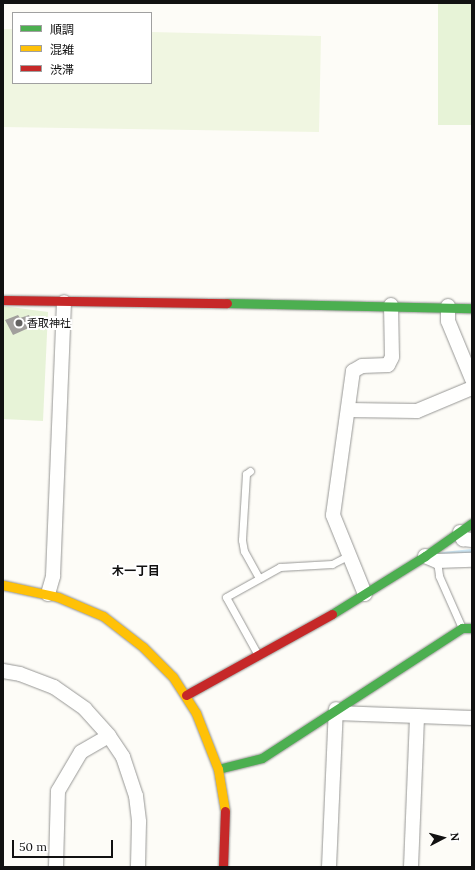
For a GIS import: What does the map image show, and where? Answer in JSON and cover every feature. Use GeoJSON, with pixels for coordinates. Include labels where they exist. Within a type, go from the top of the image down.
{"type":"FeatureCollection","features":[{"type":"Feature","properties":{"kind":"street"},"geometry":{"type":"LineString","coordinates":[[3,300],[64,302],[391,304],[472,308]]}},
{"type":"Feature","properties":{"kind":"street"},"geometry":{"type":"LineString","coordinates":[[48,594],[53,576],[64,302]]}},
{"type":"Feature","properties":{"kind":"street"},"geometry":{"type":"LineString","coordinates":[[365,594],[333,515],[354,371],[362,366],[388,365],[392,357],[391,304]]}},
{"type":"Feature","properties":{"kind":"street"},"geometry":{"type":"LineString","coordinates":[[448,306],[448,321],[472,379]]}},
{"type":"Feature","properties":{"kind":"street"},"geometry":{"type":"LineString","coordinates":[[348,410],[417,411],[472,388]]}},
{"type":"Feature","properties":{"kind":"street"},"geometry":{"type":"LineString","coordinates":[[186,695],[259,656],[365,594],[431,559],[460,532],[472,524]]}},
{"type":"Feature","properties":{"kind":"street"},"geometry":{"type":"LineString","coordinates":[[460,532],[463,539],[472,540]]}},
{"type":"Feature","properties":{"kind":"street"},"geometry":{"type":"LineString","coordinates":[[431,559],[472,560]]}},
{"type":"Feature","properties":{"kind":"street"},"geometry":{"type":"LineString","coordinates":[[3,585],[48,594],[80,604],[120,627],[159,662],[186,695],[205,731],[218,769],[225,810],[223,867]]}},
{"type":"Feature","properties":{"kind":"street"},"geometry":{"type":"LineString","coordinates":[[218,769],[262,758],[462,628],[472,628]]}},
{"type":"Feature","properties":{"kind":"street"},"geometry":{"type":"LineString","coordinates":[[3,671],[40,680],[64,692],[100,723],[109,736],[126,763],[136,796],[139,822],[138,867]]}},
{"type":"Feature","properties":{"kind":"street"},"geometry":{"type":"LineString","coordinates":[[336,711],[472,718]]}},
{"type":"Feature","properties":{"kind":"street"},"geometry":{"type":"LineString","coordinates":[[329,867],[336,711]]}},
{"type":"Feature","properties":{"kind":"street"},"geometry":{"type":"LineString","coordinates":[[411,867],[417,716]]}},
{"type":"Feature","properties":{"kind":"street"},"geometry":{"type":"LineString","coordinates":[[56,867],[58,791],[81,752],[109,736]]}},
{"type":"Feature","properties":{"kind":"lane"},"geometry":{"type":"LineString","coordinates":[[250,471],[246,474],[242,540],[244,551],[259,578]]}},
{"type":"Feature","properties":{"kind":"lane"},"geometry":{"type":"LineString","coordinates":[[259,656],[226,597],[280,566],[332,564],[350,555]]}},
{"type":"Feature","properties":{"kind":"lane"},"geometry":{"type":"LineString","coordinates":[[431,559],[462,628]]}},
{"type":"Feature","properties":{"kind":"green space"},"geometry":{"type":"Polygon","coordinates":[[[438,3],[472,3],[472,125],[438,125],[438,3]]]}},
{"type":"Feature","properties":{"kind":"green space"},"geometry":{"type":"Polygon","coordinates":[[[3,29],[12,29],[12,84],[152,84],[152,32],[321,36],[319,132],[3,127],[3,29]]]}},
{"type":"Feature","properties":{"kind":"green space"},"geometry":{"type":"Polygon","coordinates":[[[3,306],[48,312],[43,421],[3,419],[3,306]]]}},
{"type":"Feature","properties":{"kind":"building","name":"香取神社"},"geometry":{"type":"Polygon","coordinates":[[[18,315],[20,318],[29,315],[33,326],[13,335],[5,320],[18,315]]]}},
{"type":"Feature","properties":{"kind":"waterway"},"geometry":{"type":"LineString","coordinates":[[443,554],[472,551]]}},
{"type":"Feature","properties":{"kind":"traffic: fast"},"geometry":{"type":"LineString","coordinates":[[227,303],[472,308]]}},
{"type":"Feature","properties":{"kind":"traffic: fast"},"geometry":{"type":"LineString","coordinates":[[332,614],[425,556],[472,523]]}},
{"type":"Feature","properties":{"kind":"traffic: fast"},"geometry":{"type":"LineString","coordinates":[[218,769],[262,758],[462,628],[472,628]]}},
{"type":"Feature","properties":{"kind":"traffic: slow"},"geometry":{"type":"LineString","coordinates":[[3,585],[58,597],[103,616],[143,647],[173,677],[196,713],[218,769],[225,811]]}},
{"type":"Feature","properties":{"kind":"traffic: jam"},"geometry":{"type":"LineString","coordinates":[[3,300],[227,303]]}},
{"type":"Feature","properties":{"kind":"traffic: jam"},"geometry":{"type":"LineString","coordinates":[[186,695],[332,614]]}},
{"type":"Feature","properties":{"kind":"traffic: jam"},"geometry":{"type":"LineString","coordinates":[[223,867],[225,811]]}},
{"type":"Feature","properties":{"kind":"place","name":"香取神社"},"geometry":{"type":"Point","coordinates":[19,323]}},
{"type":"Feature","properties":{"kind":"district","name":"木一丁目"},"geometry":{"type":"Point","coordinates":[136,571]}}]}
